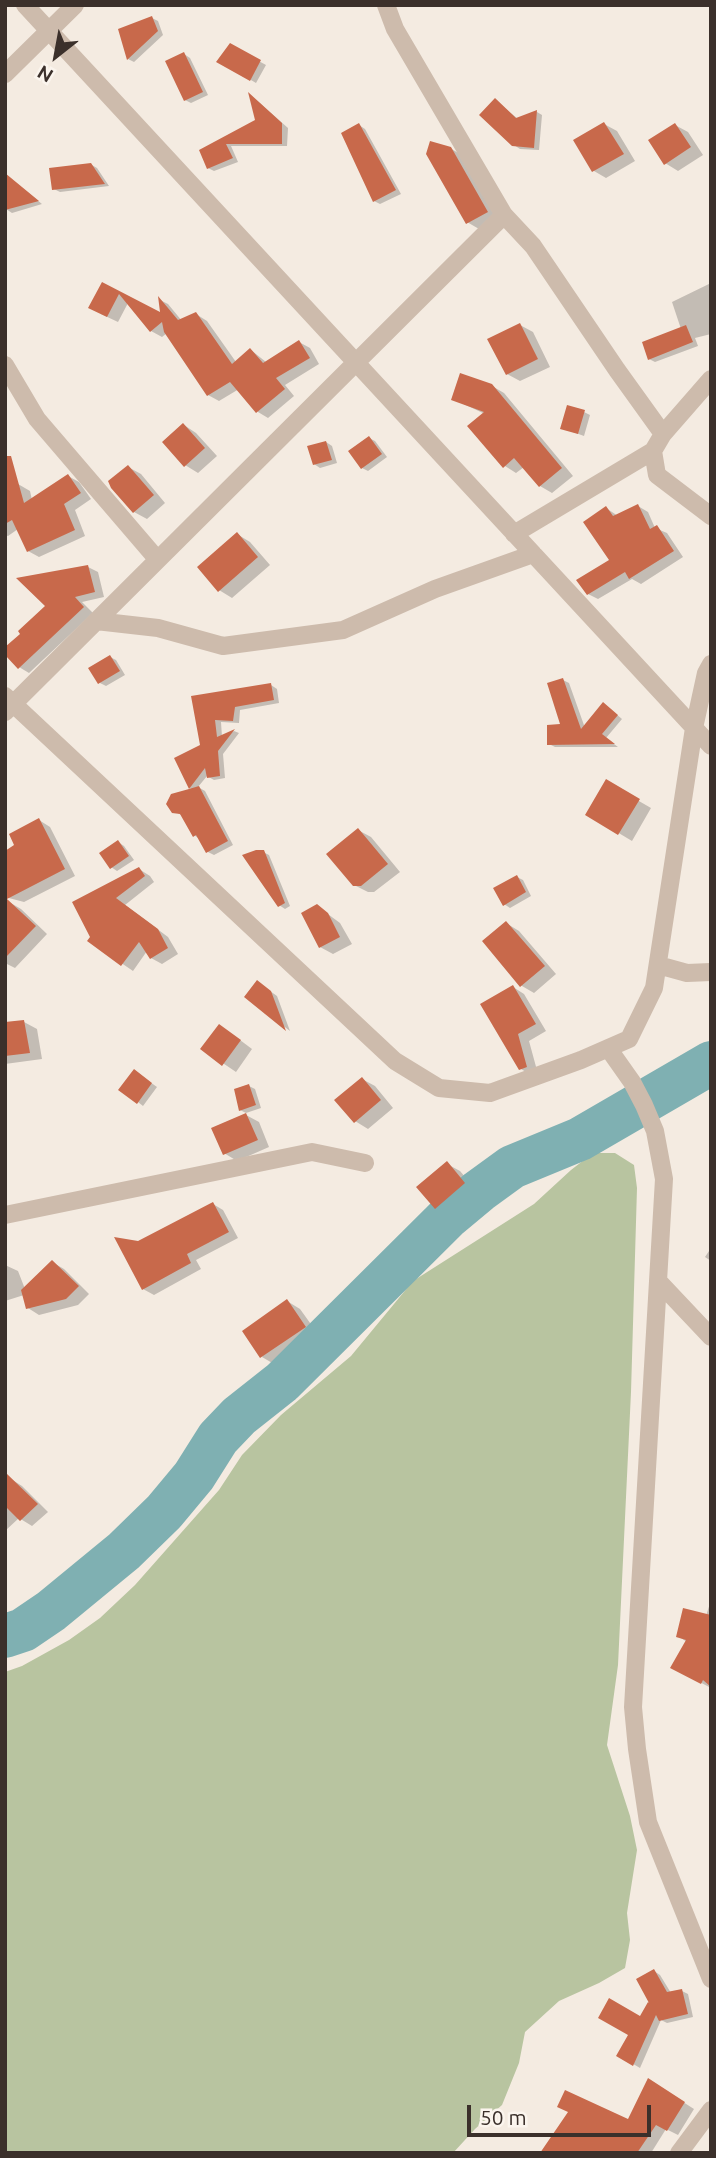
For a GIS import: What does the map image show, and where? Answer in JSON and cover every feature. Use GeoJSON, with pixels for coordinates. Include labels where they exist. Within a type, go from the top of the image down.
{"type":"FeatureCollection","features":[{"type":"Feature","properties":{"kind":"street"},"geometry":{"type":"LineString","coordinates":[[25,5],[711,746]]}},
{"type":"Feature","properties":{"kind":"street"},"geometry":{"type":"LineString","coordinates":[[5,74],[75,5]]}},
{"type":"Feature","properties":{"kind":"street"},"geometry":{"type":"LineString","coordinates":[[386,5],[396,29],[504,215],[533,246],[663,434]]}},
{"type":"Feature","properties":{"kind":"street"},"geometry":{"type":"LineString","coordinates":[[504,215],[96,621],[8,704],[395,1061],[439,1088],[490,1093],[629,1039],[654,988],[694,728],[706,673],[711,664]]}},
{"type":"Feature","properties":{"kind":"street"},"geometry":{"type":"LineString","coordinates":[[5,365],[37,419],[157,559]]}},
{"type":"Feature","properties":{"kind":"street"},"geometry":{"type":"LineString","coordinates":[[514,534],[653,451],[663,434],[711,379]]}},
{"type":"Feature","properties":{"kind":"street"},"geometry":{"type":"LineString","coordinates":[[653,451],[657,475],[711,516]]}},
{"type":"Feature","properties":{"kind":"street"},"geometry":{"type":"LineString","coordinates":[[96,621],[158,628],[223,646],[343,629],[435,589],[533,554]]}},
{"type":"Feature","properties":{"kind":"street"},"geometry":{"type":"LineString","coordinates":[[658,965],[687,973],[711,972]]}},
{"type":"Feature","properties":{"kind":"street"},"geometry":{"type":"LineString","coordinates":[[608,1048],[632,1082],[644,1105],[654,1131],[664,1179],[633,1707],[648,1822],[711,1979]]}},
{"type":"Feature","properties":{"kind":"street"},"geometry":{"type":"LineString","coordinates":[[5,1215],[312,1152],[365,1163]]}},
{"type":"Feature","properties":{"kind":"street"},"geometry":{"type":"LineString","coordinates":[[659,1282],[711,1337]]}},
{"type":"Feature","properties":{"kind":"street"},"geometry":{"type":"LineString","coordinates":[[679,2153],[711,2110]]}},
{"type":"Feature","properties":{"kind":"green space"},"geometry":{"type":"Polygon","coordinates":[[[593,1153],[615,1153],[634,1165],[637,1188],[631,1392],[618,1665],[607,1745],[630,1816],[637,1850],[627,1913],[630,1940],[625,1968],[559,2001],[525,2032],[519,2063],[502,2105],[453,2153],[5,2153],[5,1672],[22,1666],[69,1640],[100,1618],[135,1585],[219,1490],[242,1455],[281,1415],[351,1356],[413,1281],[534,1204],[593,1153]]]}},
{"type":"Feature","properties":{"kind":"building"},"geometry":{"type":"Polygon","coordinates":[[[152,16],[158,31],[127,60],[118,29],[152,16]]]}},
{"type":"Feature","properties":{"kind":"building"},"geometry":{"type":"Polygon","coordinates":[[[230,43],[261,60],[250,81],[216,62],[230,43]]]}},
{"type":"Feature","properties":{"kind":"building"},"geometry":{"type":"Polygon","coordinates":[[[184,52],[203,92],[184,101],[165,61],[184,52]]]}},
{"type":"Feature","properties":{"kind":"building"},"geometry":{"type":"Polygon","coordinates":[[[248,92],[282,123],[282,144],[226,144],[233,158],[207,169],[199,150],[255,120],[248,92]]]}},
{"type":"Feature","properties":{"kind":"building"},"geometry":{"type":"Polygon","coordinates":[[[495,98],[516,118],[537,110],[534,148],[512,146],[479,115],[495,98]]]}},
{"type":"Feature","properties":{"kind":"building"},"geometry":{"type":"Polygon","coordinates":[[[604,122],[624,154],[592,172],[573,140],[604,122]]]}},
{"type":"Feature","properties":{"kind":"building"},"geometry":{"type":"Polygon","coordinates":[[[359,123],[396,190],[373,202],[341,133],[359,123]]]}},
{"type":"Feature","properties":{"kind":"building"},"geometry":{"type":"Polygon","coordinates":[[[675,123],[691,147],[664,165],[648,140],[675,123]]]}},
{"type":"Feature","properties":{"kind":"building"},"geometry":{"type":"Polygon","coordinates":[[[430,141],[451,147],[488,212],[466,224],[426,154],[430,141]]]}},
{"type":"Feature","properties":{"kind":"building"},"geometry":{"type":"Polygon","coordinates":[[[91,163],[105,184],[52,190],[49,168],[91,163]]]}},
{"type":"Feature","properties":{"kind":"building"},"geometry":{"type":"Polygon","coordinates":[[[5,173],[39,201],[5,210],[5,173]]]}},
{"type":"Feature","properties":{"kind":"building"},"geometry":{"type":"Polygon","coordinates":[[[102,282],[160,312],[158,296],[178,320],[196,312],[232,364],[250,348],[263,363],[299,340],[310,358],[276,378],[285,389],[256,413],[230,382],[207,396],[164,332],[162,322],[150,332],[119,294],[107,317],[88,308],[102,282]]]}},
{"type":"Feature","properties":{"kind":"building"},"geometry":{"type":"Polygon","coordinates":[[[520,323],[538,359],[506,375],[487,339],[520,323]]]}},
{"type":"Feature","properties":{"kind":"building"},"geometry":{"type":"Polygon","coordinates":[[[686,325],[693,342],[648,360],[642,342],[686,325]]]}},
{"type":"Feature","properties":{"kind":"building"},"geometry":{"type":"Polygon","coordinates":[[[460,373],[492,384],[562,468],[539,487],[514,458],[503,468],[467,426],[484,412],[451,400],[460,373]]]}},
{"type":"Feature","properties":{"kind":"building"},"geometry":{"type":"Polygon","coordinates":[[[567,405],[585,410],[578,434],[560,429],[567,405]]]}},
{"type":"Feature","properties":{"kind":"building"},"geometry":{"type":"Polygon","coordinates":[[[183,423],[205,448],[184,467],[162,442],[183,423]]]}},
{"type":"Feature","properties":{"kind":"building"},"geometry":{"type":"Polygon","coordinates":[[[369,436],[382,454],[361,469],[348,451],[369,436]]]}},
{"type":"Feature","properties":{"kind":"building"},"geometry":{"type":"Polygon","coordinates":[[[326,441],[332,460],[313,465],[307,446],[326,441]]]}},
{"type":"Feature","properties":{"kind":"building"},"geometry":{"type":"Polygon","coordinates":[[[5,456],[11,456],[24,503],[68,474],[81,493],[64,504],[75,530],[27,552],[12,520],[5,524],[5,456]]]}},
{"type":"Feature","properties":{"kind":"building"},"geometry":{"type":"Polygon","coordinates":[[[128,465],[154,495],[133,513],[108,481],[128,465]]]}},
{"type":"Feature","properties":{"kind":"building"},"geometry":{"type":"Polygon","coordinates":[[[638,504],[650,529],[657,525],[674,551],[629,579],[625,572],[587,595],[576,580],[609,560],[583,522],[606,506],[613,516],[638,504]]]}},
{"type":"Feature","properties":{"kind":"building"},"geometry":{"type":"Polygon","coordinates":[[[237,532],[258,557],[218,592],[197,567],[237,532]]]}},
{"type":"Feature","properties":{"kind":"building"},"geometry":{"type":"Polygon","coordinates":[[[88,565],[95,592],[75,597],[84,607],[18,669],[5,655],[5,647],[45,606],[16,578],[88,565]]]}},
{"type":"Feature","properties":{"kind":"building"},"geometry":{"type":"Polygon","coordinates":[[[110,655],[120,671],[98,684],[88,668],[110,655]]]}},
{"type":"Feature","properties":{"kind":"building"},"geometry":{"type":"Polygon","coordinates":[[[563,678],[581,729],[603,702],[618,715],[602,734],[615,744],[547,745],[547,725],[560,724],[547,683],[563,678]]]}},
{"type":"Feature","properties":{"kind":"building"},"geometry":{"type":"Polygon","coordinates":[[[271,683],[274,700],[235,707],[233,721],[215,720],[217,737],[235,729],[218,751],[220,776],[207,778],[205,768],[189,789],[174,758],[200,745],[191,696],[271,683]]]}},
{"type":"Feature","properties":{"kind":"building"},"geometry":{"type":"Polygon","coordinates":[[[606,779],[640,799],[618,835],[585,815],[606,779]]]}},
{"type":"Feature","properties":{"kind":"building"},"geometry":{"type":"Polygon","coordinates":[[[199,786],[228,841],[206,853],[180,814],[172,813],[166,804],[171,794],[199,786]]]}},
{"type":"Feature","properties":{"kind":"building"},"geometry":{"type":"Polygon","coordinates":[[[39,818],[65,869],[7,899],[36,926],[5,958],[5,851],[14,845],[9,834],[39,818]]]}},
{"type":"Feature","properties":{"kind":"building"},"geometry":{"type":"Polygon","coordinates":[[[358,828],[388,864],[361,886],[353,886],[326,854],[358,828]]]}},
{"type":"Feature","properties":{"kind":"building"},"geometry":{"type":"Polygon","coordinates":[[[118,840],[129,856],[110,869],[99,853],[118,840]]]}},
{"type":"Feature","properties":{"kind":"building"},"geometry":{"type":"Polygon","coordinates":[[[264,850],[285,903],[278,907],[242,855],[264,850]]]}},
{"type":"Feature","properties":{"kind":"building"},"geometry":{"type":"Polygon","coordinates":[[[139,867],[145,876],[116,898],[158,929],[168,948],[150,959],[139,942],[121,966],[87,941],[90,937],[72,902],[139,867]]]}},
{"type":"Feature","properties":{"kind":"building"},"geometry":{"type":"Polygon","coordinates":[[[517,875],[526,892],[503,906],[493,888],[517,875]]]}},
{"type":"Feature","properties":{"kind":"building"},"geometry":{"type":"Polygon","coordinates":[[[317,904],[328,913],[340,937],[319,948],[301,913],[317,904]]]}},
{"type":"Feature","properties":{"kind":"building"},"geometry":{"type":"Polygon","coordinates":[[[506,921],[545,966],[520,987],[482,941],[506,921]]]}},
{"type":"Feature","properties":{"kind":"building"},"geometry":{"type":"Polygon","coordinates":[[[257,980],[271,991],[286,1031],[244,997],[257,980]]]}},
{"type":"Feature","properties":{"kind":"building"},"geometry":{"type":"Polygon","coordinates":[[[513,985],[536,1024],[518,1034],[527,1067],[519,1070],[480,1004],[513,985]]]}},
{"type":"Feature","properties":{"kind":"building"},"geometry":{"type":"Polygon","coordinates":[[[24,1020],[30,1053],[5,1056],[5,1022],[24,1020]]]}},
{"type":"Feature","properties":{"kind":"building"},"geometry":{"type":"Polygon","coordinates":[[[219,1024],[241,1040],[222,1066],[200,1049],[219,1024]]]}},
{"type":"Feature","properties":{"kind":"building"},"geometry":{"type":"Polygon","coordinates":[[[134,1069],[152,1083],[137,1104],[118,1090],[134,1069]]]}},
{"type":"Feature","properties":{"kind":"building"},"geometry":{"type":"Polygon","coordinates":[[[362,1077],[381,1100],[354,1123],[334,1100],[362,1077]]]}},
{"type":"Feature","properties":{"kind":"building"},"geometry":{"type":"Polygon","coordinates":[[[249,1084],[256,1105],[239,1111],[234,1089],[249,1084]]]}},
{"type":"Feature","properties":{"kind":"building"},"geometry":{"type":"Polygon","coordinates":[[[246,1113],[258,1140],[223,1155],[211,1128],[246,1113]]]}},
{"type":"Feature","properties":{"kind":"building"},"geometry":{"type":"Polygon","coordinates":[[[447,1161],[465,1183],[435,1209],[416,1187],[447,1161]]]}},
{"type":"Feature","properties":{"kind":"building"},"geometry":{"type":"Polygon","coordinates":[[[213,1202],[229,1232],[187,1254],[191,1263],[142,1290],[114,1237],[138,1241],[213,1202]]]}},
{"type":"Feature","properties":{"kind":"building"},"geometry":{"type":"Polygon","coordinates":[[[52,1260],[79,1286],[66,1299],[26,1309],[21,1290],[52,1260]]]}},
{"type":"Feature","properties":{"kind":"building"},"geometry":{"type":"Polygon","coordinates":[[[287,1299],[306,1327],[260,1358],[242,1331],[287,1299]]]}},
{"type":"Feature","properties":{"kind":"building"},"geometry":{"type":"Polygon","coordinates":[[[5,1472],[38,1504],[20,1521],[5,1506],[5,1472]]]}},
{"type":"Feature","properties":{"kind":"building"},"geometry":{"type":"Polygon","coordinates":[[[683,1608],[711,1615],[711,1687],[703,1680],[701,1684],[670,1668],[686,1640],[676,1637],[683,1608]]]}},
{"type":"Feature","properties":{"kind":"building"},"geometry":{"type":"Polygon","coordinates":[[[654,1969],[667,1992],[682,1989],[688,2014],[659,2021],[656,2015],[633,2066],[616,2056],[628,2035],[598,2018],[609,1998],[640,2016],[649,2003],[636,1979],[654,1969]]]}},
{"type":"Feature","properties":{"kind":"building"},"geometry":{"type":"Polygon","coordinates":[[[648,2078],[685,2102],[667,2131],[656,2125],[637,2153],[540,2153],[568,2112],[557,2107],[565,2090],[628,2119],[648,2078]]]}},
{"type":"Feature","properties":{"kind":"waterway"},"geometry":{"type":"LineString","coordinates":[[5,1636],[23,1630],[51,1611],[124,1551],[164,1512],[194,1476],[218,1438],[239,1416],[282,1382],[449,1216],[479,1191],[512,1167],[580,1139],[711,1063]]}}]}
